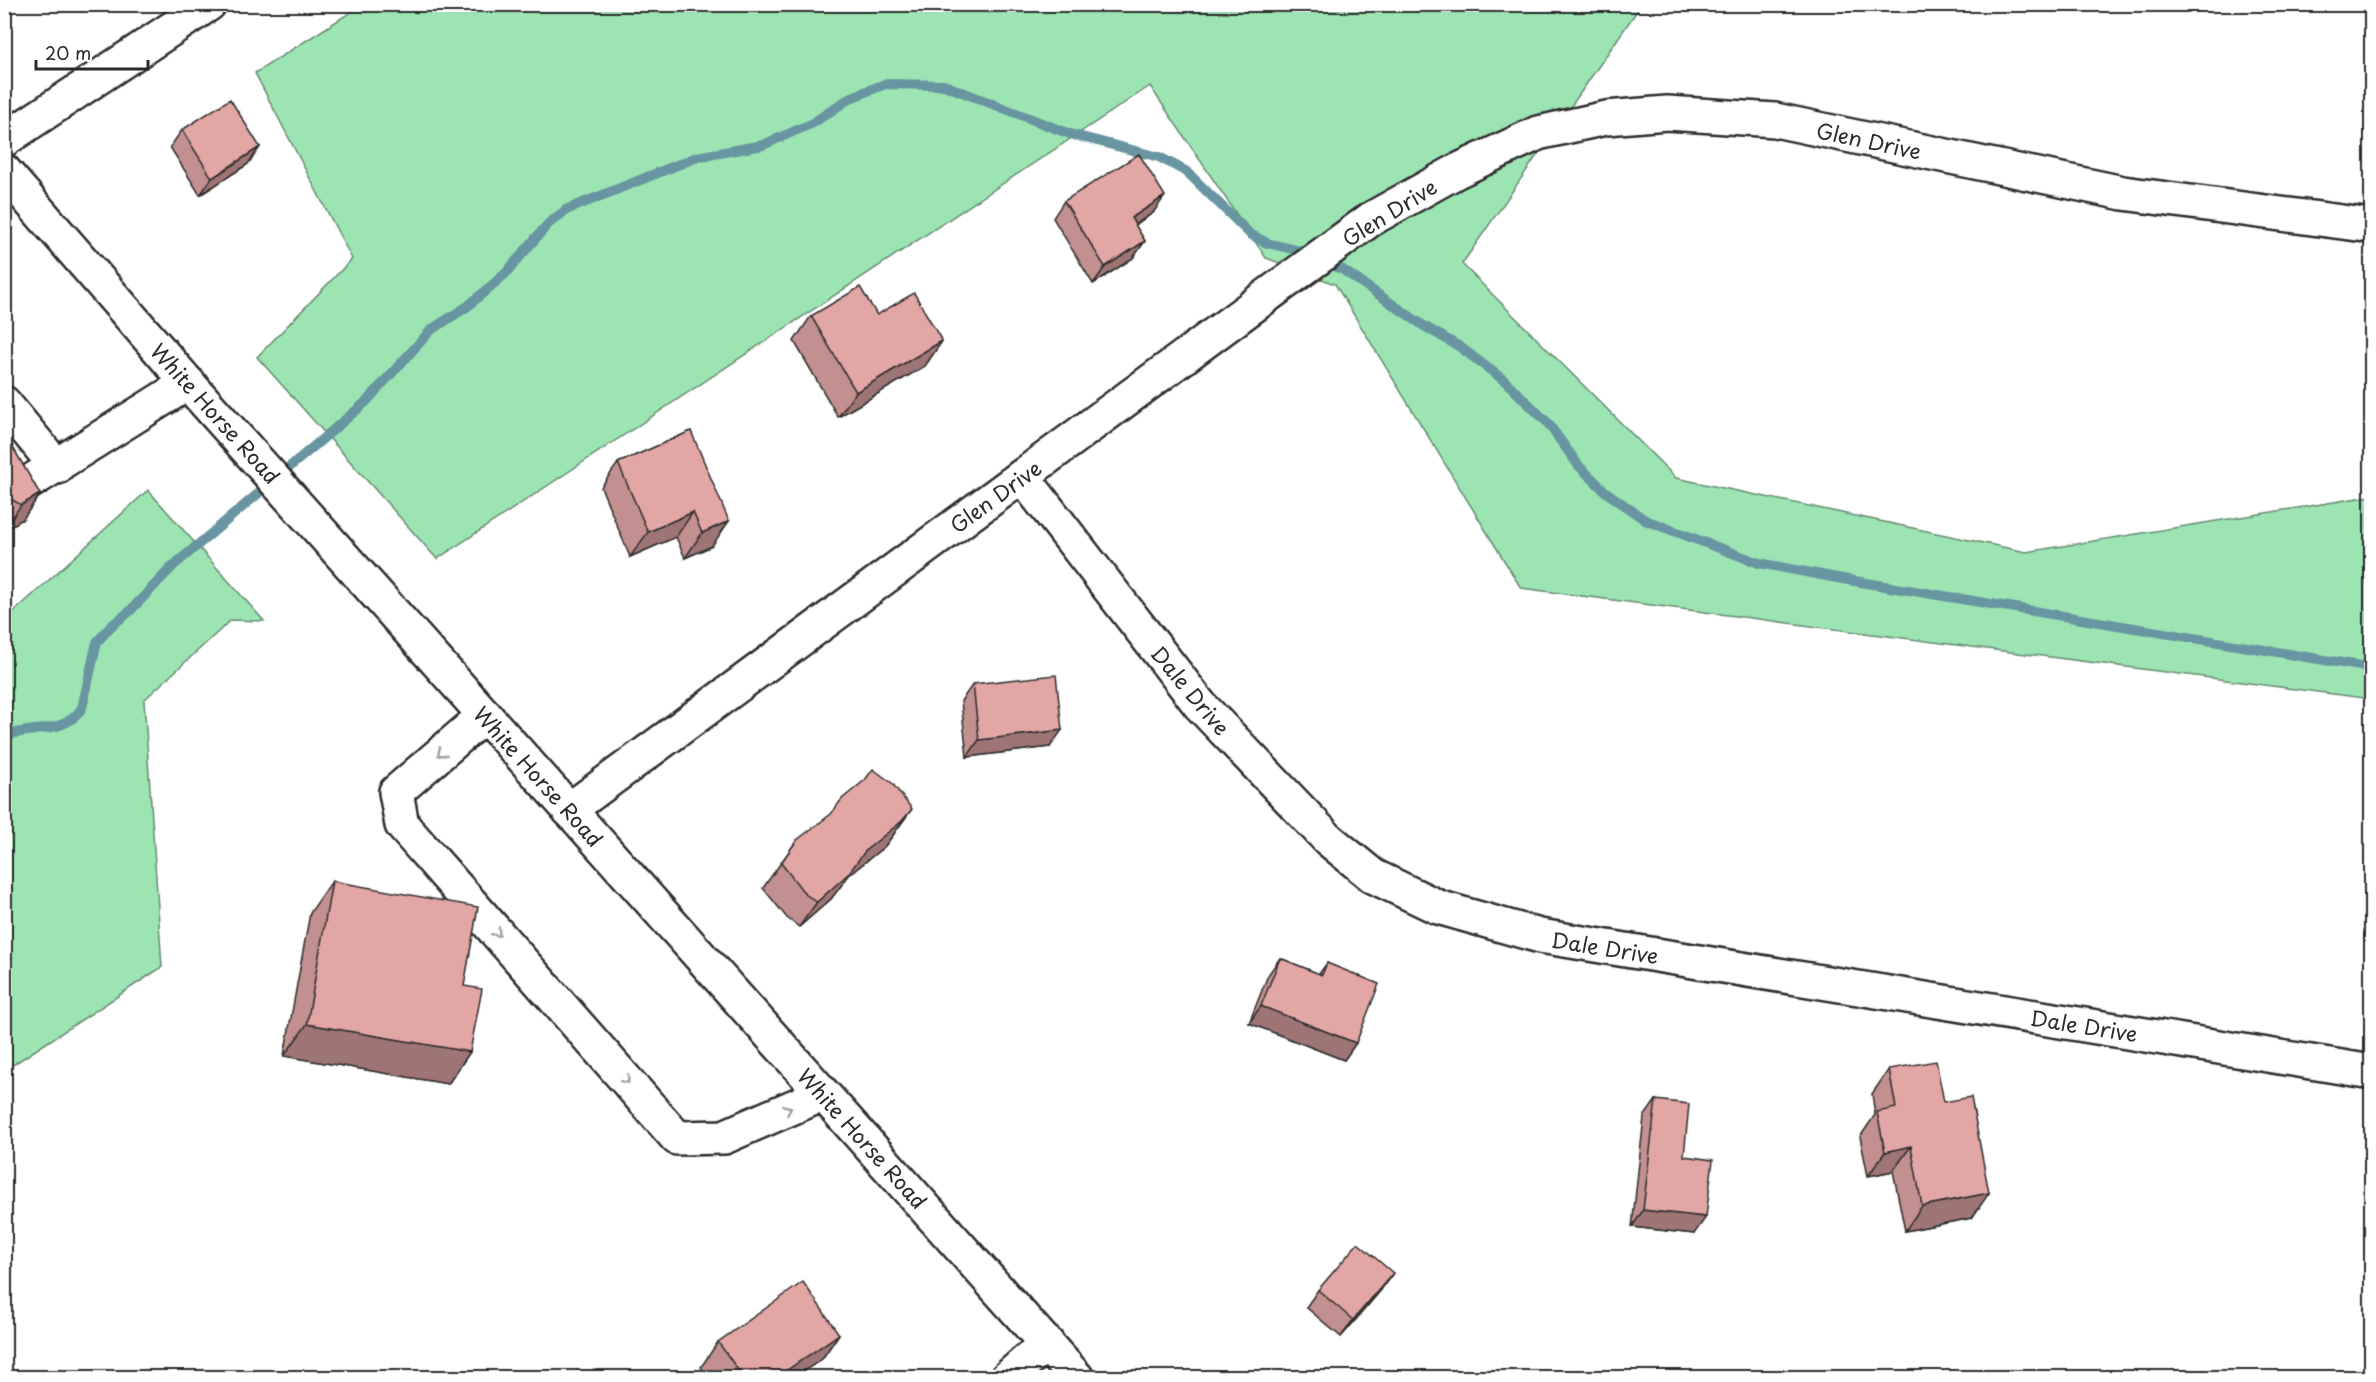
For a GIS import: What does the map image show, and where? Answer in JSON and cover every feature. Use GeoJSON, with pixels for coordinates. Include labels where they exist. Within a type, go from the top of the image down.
{"type":"FeatureCollection","features":[{"type":"Feature","properties":{"kind":"street"},"geometry":{"type":"LineString","coordinates":[[4,140],[198,8]]}},
{"type":"Feature","properties":{"kind":"street","name":"Glen Drive"},"geometry":{"type":"LineString","coordinates":[[569,810],[1371,219],[1457,171],[1538,134],[1606,118],[1667,113],[1775,120],[2123,193],[2372,226]]}},
{"type":"Feature","properties":{"kind":"street","name":"White Horse Road"},"geometry":{"type":"LineString","coordinates":[[4,171],[569,810],[1077,1377]]}},
{"type":"Feature","properties":{"kind":"street"},"geometry":{"type":"LineString","coordinates":[[9,495],[57,467],[189,382]]}},
{"type":"Feature","properties":{"kind":"street"},"geometry":{"type":"LineString","coordinates":[[4,403],[57,467]]}},
{"type":"Feature","properties":{"kind":"street","name":"Dale Drive"},"geometry":{"type":"LineString","coordinates":[[1022,476],[1200,705],[1328,839],[1373,876],[1438,907],[1540,936],[2372,1072]]}},
{"type":"Feature","properties":{"kind":"street"},"geometry":{"type":"LineString","coordinates":[[485,715],[396,792],[402,825],[677,1138],[724,1137],[823,1094]]}},
{"type":"Feature","properties":{"kind":"street"},"geometry":{"type":"LineString","coordinates":[[1007,1377],[1047,1343]]}},
{"type":"Feature","properties":{"kind":"green space"},"geometry":{"type":"Polygon","coordinates":[[[362,5],[1641,5],[1462,264],[1676,478],[2026,552],[2371,496],[2371,699],[1521,588],[1335,284],[1266,258],[1150,86],[437,559],[257,357],[352,259],[255,73],[362,5]]]}},
{"type":"Feature","properties":{"kind":"green space"},"geometry":{"type":"Polygon","coordinates":[[[148,490],[264,621],[231,620],[144,700],[162,967],[5,1070],[5,620],[148,490]]]}},
{"type":"Feature","properties":{"kind":"building"},"geometry":{"type":"Polygon","coordinates":[[[230,99],[260,147],[212,178],[182,130],[230,99]]]}},
{"type":"Feature","properties":{"kind":"building"},"geometry":{"type":"Polygon","coordinates":[[[1139,154],[1165,196],[1131,218],[1145,241],[1105,267],[1064,201],[1139,154]]]}},
{"type":"Feature","properties":{"kind":"building"},"geometry":{"type":"Polygon","coordinates":[[[860,287],[877,315],[914,293],[942,341],[856,392],[811,316],[860,287]]]}},
{"type":"Feature","properties":{"kind":"building"},"geometry":{"type":"Polygon","coordinates":[[[691,431],[729,521],[702,533],[693,512],[648,532],[618,463],[691,431]]]}},
{"type":"Feature","properties":{"kind":"building"},"geometry":{"type":"Polygon","coordinates":[[[8,439],[40,494],[21,505],[4,495],[4,441],[8,439]]]}},
{"type":"Feature","properties":{"kind":"building"},"geometry":{"type":"Polygon","coordinates":[[[1056,675],[1062,730],[979,740],[973,684],[1056,675]]]}},
{"type":"Feature","properties":{"kind":"building"},"geometry":{"type":"Polygon","coordinates":[[[873,769],[892,783],[912,809],[902,821],[866,850],[848,874],[817,902],[805,894],[781,863],[797,840],[831,814],[842,799],[865,780],[873,769]]]}},
{"type":"Feature","properties":{"kind":"building"},"geometry":{"type":"Polygon","coordinates":[[[332,881],[478,907],[464,986],[482,989],[470,1052],[307,1024],[332,881]]]}},
{"type":"Feature","properties":{"kind":"building"},"geometry":{"type":"Polygon","coordinates":[[[1280,958],[1322,975],[1327,963],[1379,984],[1356,1043],[1261,1006],[1280,958]]]}},
{"type":"Feature","properties":{"kind":"building"},"geometry":{"type":"Polygon","coordinates":[[[1936,1061],[1944,1102],[1971,1097],[1989,1193],[1922,1206],[1911,1146],[1885,1152],[1877,1112],[1896,1108],[1889,1069],[1936,1061]]]}},
{"type":"Feature","properties":{"kind":"building"},"geometry":{"type":"Polygon","coordinates":[[[1656,1100],[1689,1104],[1684,1156],[1713,1160],[1706,1217],[1643,1210],[1656,1100]]]}},
{"type":"Feature","properties":{"kind":"building"},"geometry":{"type":"Polygon","coordinates":[[[1358,1243],[1393,1273],[1353,1320],[1318,1290],[1358,1243]]]}},
{"type":"Feature","properties":{"kind":"building"},"geometry":{"type":"Polygon","coordinates":[[[803,1282],[839,1334],[777,1377],[743,1377],[718,1342],[803,1282]]]}},
{"type":"Feature","properties":{"kind":"building"},"geometry":{"type":"Polygon","coordinates":[[[577,1371],[580,1377],[561,1377],[577,1371]]]}},
{"type":"Feature","properties":{"kind":"waterway"},"geometry":{"type":"LineString","coordinates":[[4,736],[57,726],[75,717],[82,708],[97,642],[111,626],[129,612],[173,566],[366,402],[431,330],[468,306],[506,273],[548,224],[566,210],[697,157],[763,145],[813,123],[850,98],[885,84],[944,85],[1070,134],[1159,157],[1187,172],[1250,234],[1267,243],[1305,252],[1343,270],[1424,326],[1460,347],[1505,381],[1547,422],[1579,466],[1606,492],[1645,520],[1759,563],[2372,668]]}}]}
